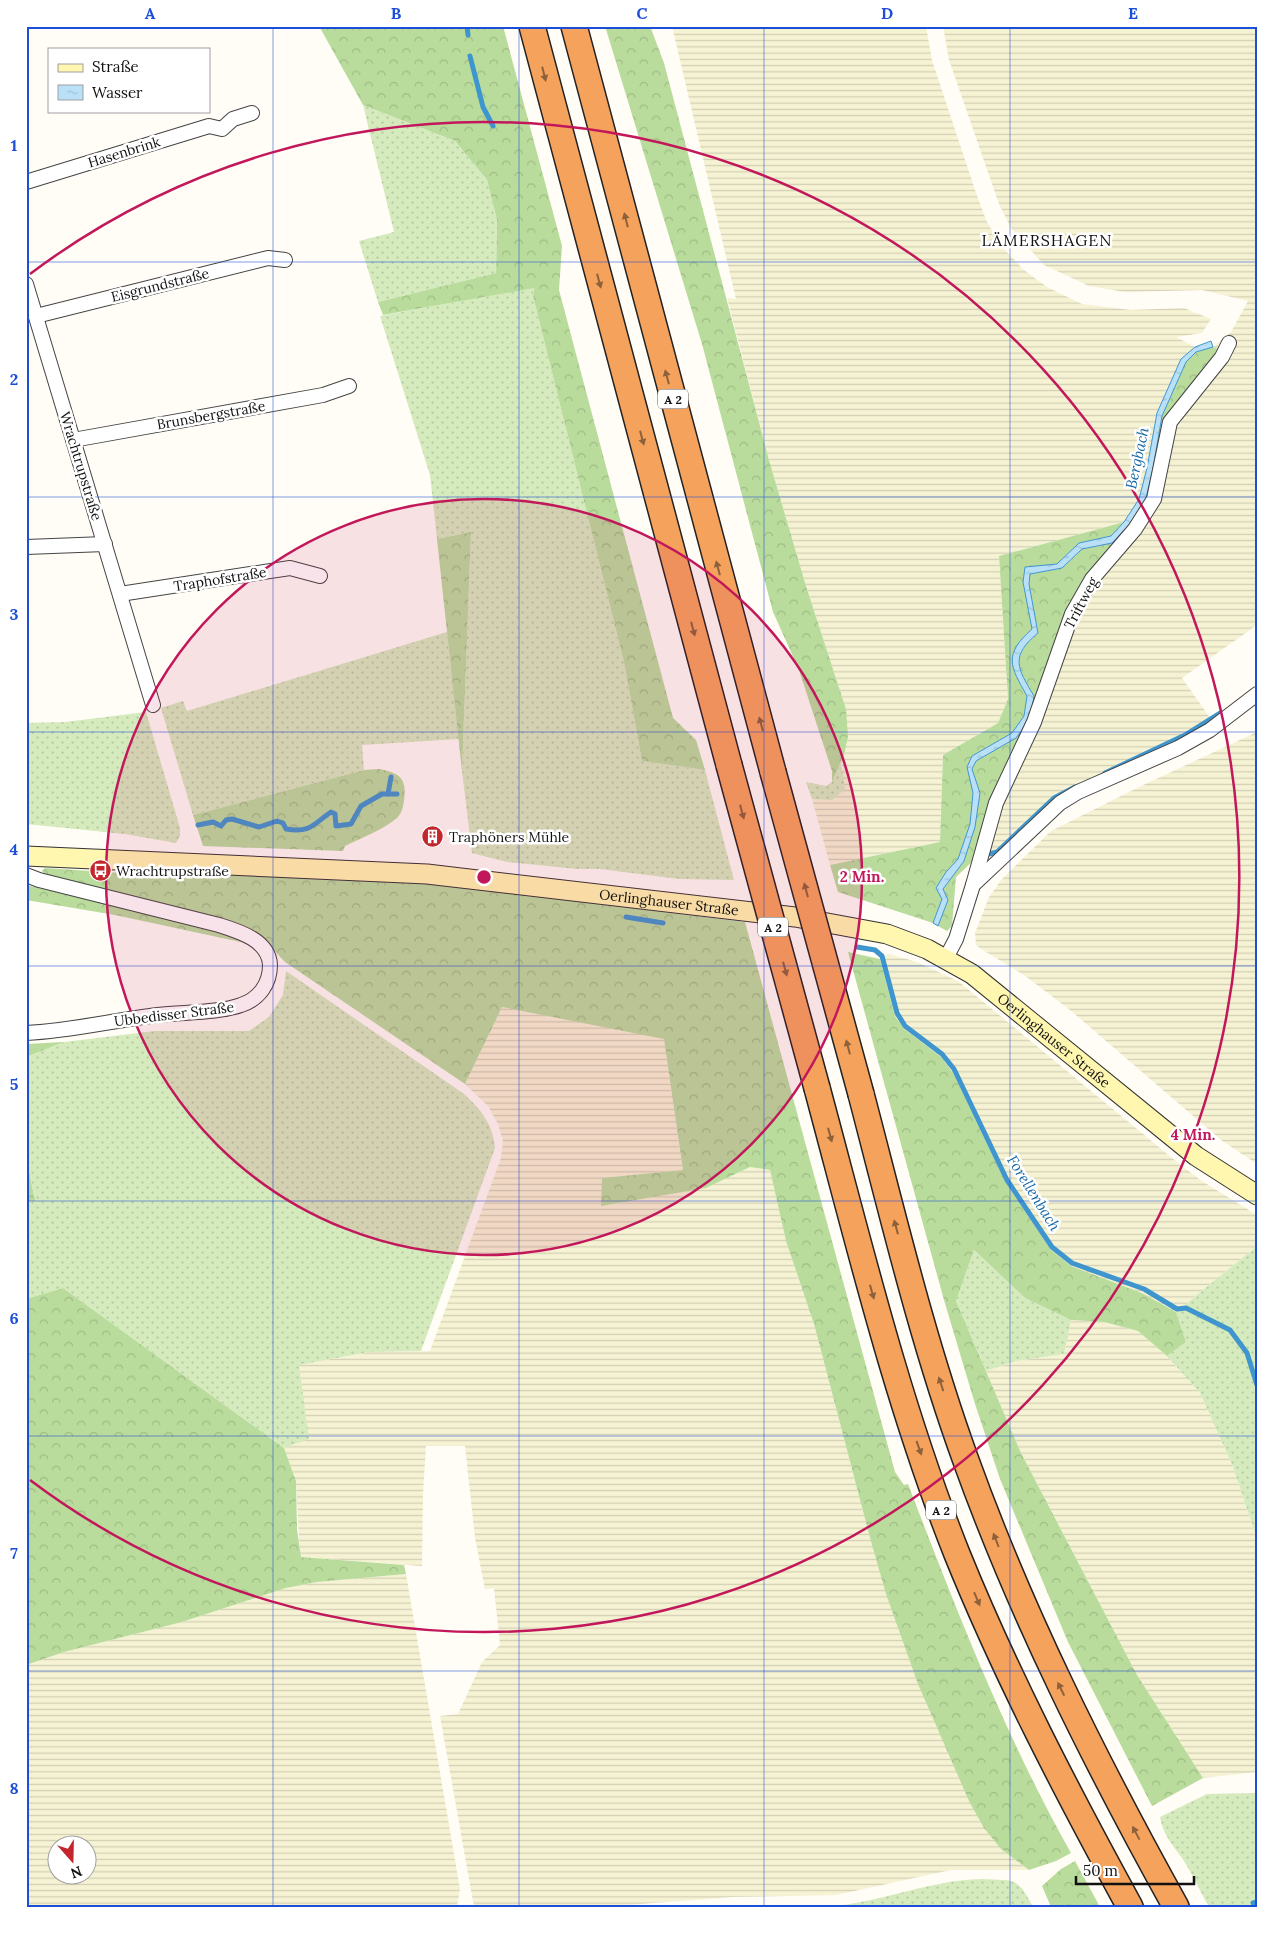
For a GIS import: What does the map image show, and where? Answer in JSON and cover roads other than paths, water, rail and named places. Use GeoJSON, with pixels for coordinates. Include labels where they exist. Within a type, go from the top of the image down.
{"type":"FeatureCollection","features":[{"type":"Feature","properties":{"kind":"highway","name":"A 2"},"geometry":{"type":"LineString","coordinates":[[532,26],[870,1286],[910,1422],[957,1552],[1006,1669],[1081,1818],[1130,1907]]}},
{"type":"Feature","properties":{"kind":"highway","name":"A 2"},"geometry":{"type":"LineString","coordinates":[[574,26],[924,1329],[964,1456],[1003,1557],[1044,1654],[1081,1730],[1176,1907]]}},
{"type":"Feature","properties":{"kind":"main road","name":"Oerlinghauser Straße"},"geometry":{"type":"LineString","coordinates":[[26,856],[382,871],[493,881],[795,917],[887,934],[946,958],[972,974],[1196,1156],[1257,1195]]}},
{"type":"Feature","properties":{"kind":"street","name":"Hasenbrink"},"geometry":{"type":"LineString","coordinates":[[26,182],[209,126],[223,134],[233,119],[252,113]]}},
{"type":"Feature","properties":{"kind":"street","name":"Eisgrundstraße"},"geometry":{"type":"LineString","coordinates":[[36,316],[268,258],[285,260]]}},
{"type":"Feature","properties":{"kind":"street","name":"Wrachtrupstraße"},"geometry":{"type":"LineString","coordinates":[[26,284],[154,705]]}},
{"type":"Feature","properties":{"kind":"street","name":"Triftweg"},"geometry":{"type":"LineString","coordinates":[[946,958],[956,939],[996,803],[1034,722],[1072,614],[1092,579],[1135,529],[1154,499],[1170,422],[1222,357],[1229,343]]}},
{"type":"Feature","properties":{"kind":"street","name":"Brunsbergstraße"},"geometry":{"type":"LineString","coordinates":[[73,440],[323,394],[349,386]]}},
{"type":"Feature","properties":{"kind":"street"},"geometry":{"type":"LineString","coordinates":[[26,547],[105,544]]}},
{"type":"Feature","properties":{"kind":"street","name":"Traphofstraße"},"geometry":{"type":"LineString","coordinates":[[120,594],[290,568],[320,576]]}},
{"type":"Feature","properties":{"kind":"street","name":"Triftweg"},"geometry":{"type":"LineString","coordinates":[[973,885],[1060,803],[1078,792],[1178,748],[1210,730],[1257,694]]}},
{"type":"Feature","properties":{"kind":"street","name":"Ubbedisser Straße"},"geometry":{"type":"LineString","coordinates":[[26,875],[39,880],[219,925],[245,934],[263,948],[270,961],[270,975],[266,986],[256,997],[242,1005],[227,1009],[176,1013],[26,1033]]}},
{"type":"Feature","properties":{"kind":"water"},"geometry":{"type":"Polygon","coordinates":[[[1211,341],[1213,347],[1196,352],[1186,362],[1162,416],[1145,502],[1129,525],[1112,543],[1082,549],[1062,568],[1030,574],[1029,584],[1038,633],[1023,649],[1019,663],[1020,670],[1034,696],[1030,719],[1016,738],[976,761],[972,769],[980,793],[975,827],[964,861],[943,889],[948,900],[938,926],[933,923],[942,899],[936,888],[946,872],[958,859],[970,824],[973,793],[967,767],[972,756],[1012,733],[1024,716],[1027,696],[1013,668],[1012,661],[1017,646],[1032,629],[1023,582],[1025,567],[1057,564],[1079,543],[1111,536],[1124,522],[1139,499],[1157,413],[1181,359],[1195,347],[1211,341]]]}},
{"type":"Feature","properties":{"kind":"waterway"},"geometry":{"type":"LineString","coordinates":[[467,26],[468,35]]}},
{"type":"Feature","properties":{"kind":"waterway"},"geometry":{"type":"LineString","coordinates":[[470,56],[483,107],[493,126]]}},
{"type":"Feature","properties":{"kind":"waterway"},"geometry":{"type":"LineString","coordinates":[[1105,773],[1185,735],[1220,713]]}},
{"type":"Feature","properties":{"kind":"waterway"},"geometry":{"type":"LineString","coordinates":[[388,794],[391,777]]}},
{"type":"Feature","properties":{"kind":"waterway"},"geometry":{"type":"LineString","coordinates":[[989,854],[997,852],[1054,798],[1075,787]]}},
{"type":"Feature","properties":{"kind":"waterway","name":"Forellenbach"},"geometry":{"type":"LineString","coordinates":[[198,825],[213,822],[221,826],[226,820],[232,819],[259,827],[277,821],[283,823],[286,829],[301,830],[311,827],[331,812],[335,814],[336,826],[351,824],[361,806],[382,794],[397,794]]}},
{"type":"Feature","properties":{"kind":"waterway","name":"Forellenbach"},"geometry":{"type":"LineString","coordinates":[[626,917],[663,923]]}},
{"type":"Feature","properties":{"kind":"waterway","name":"Forellenbach"},"geometry":{"type":"LineString","coordinates":[[857,947],[875,950],[882,956],[897,1013],[905,1026],[942,1054],[954,1069],[1007,1180],[1052,1247],[1072,1263],[1144,1289],[1177,1309],[1186,1308],[1230,1330],[1247,1353],[1257,1385]]}},
{"type":"Feature","properties":{"kind":"waterway"},"geometry":{"type":"LineString","coordinates":[[1253,1903],[1257,1902]]}},
{"type":"Feature","properties":{"kind":"place","name":"Traphöners Mühle"},"geometry":{"type":"Point","coordinates":[433,837]}},
{"type":"Feature","properties":{"kind":"place","name":"Wrachtrupstraße"},"geometry":{"type":"Point","coordinates":[100,871]}},
{"type":"Feature","properties":{"kind":"district","name":"LÄMERSHAGEN"},"geometry":{"type":"Point","coordinates":[1047,240]}},
{"type":"Feature","properties":{"kind":"water label","name":"Bergbach"},"geometry":{"type":"Point","coordinates":[1137,458]}}]}
